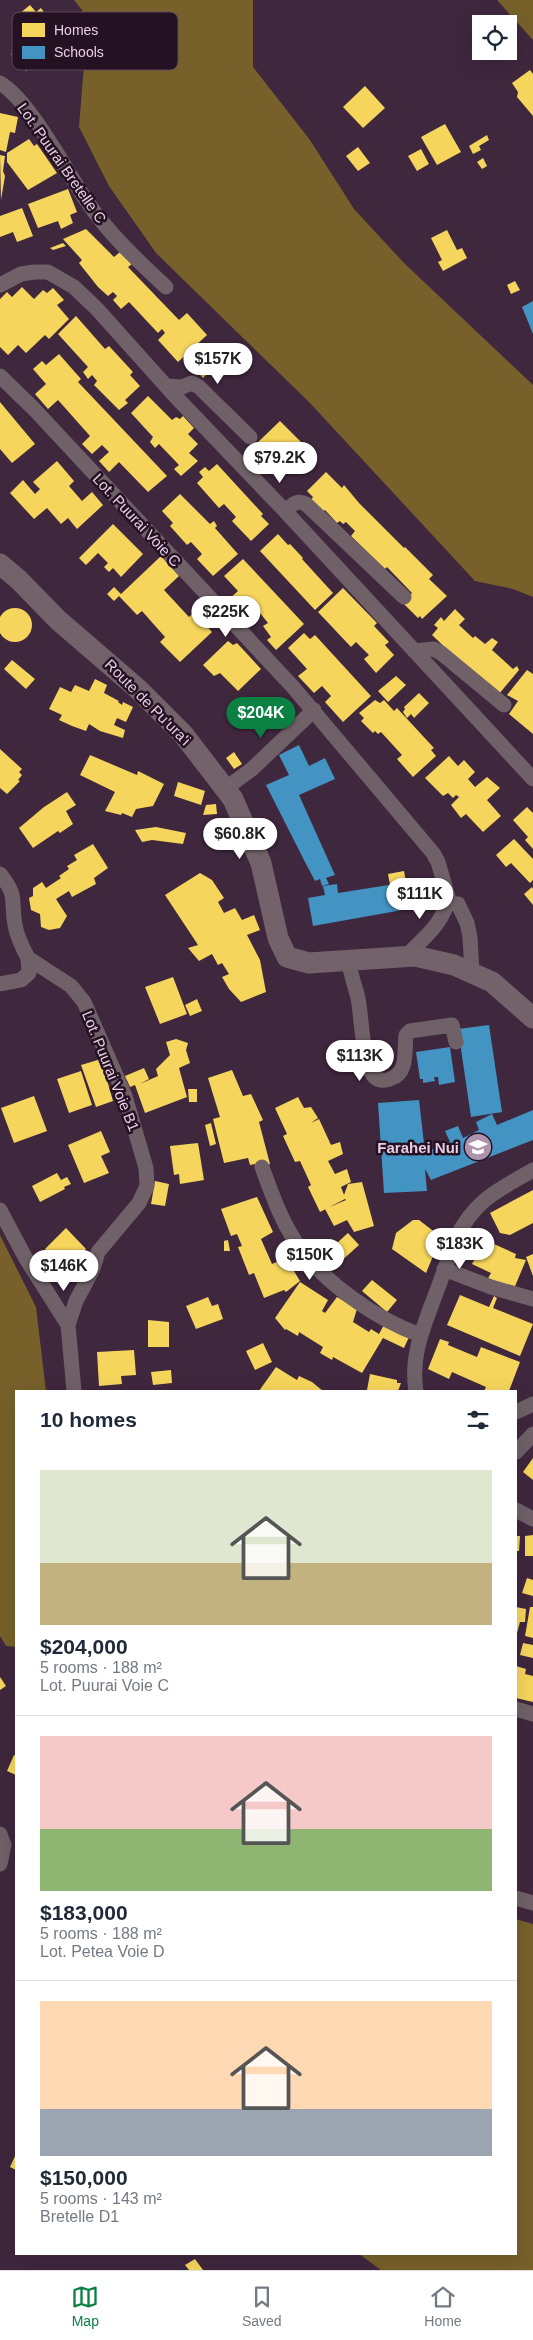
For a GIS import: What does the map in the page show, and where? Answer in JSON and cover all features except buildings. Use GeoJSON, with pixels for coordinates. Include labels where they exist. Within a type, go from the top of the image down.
{"type":"FeatureCollection","features":[{"type":"Feature","properties":{"kind":"main road","name":"Route de Pu'ura'i"},"geometry":{"type":"LineString","coordinates":[[0,564],[19,580],[58,620],[171,721],[233,799],[261,863],[278,938],[287,957],[309,963],[415,956],[454,964],[492,982],[533,1018]]}},
{"type":"Feature","properties":{"kind":"street","name":"Lot. Puurai Bretelle C"},"geometry":{"type":"LineString","coordinates":[[0,83],[12,90],[86,200],[108,229],[166,287]]}},
{"type":"Feature","properties":{"kind":"street"},"geometry":{"type":"LineString","coordinates":[[0,285],[21,274],[48,272],[74,286],[97,308],[166,386],[285,510],[533,779]]}},
{"type":"Feature","properties":{"kind":"street","name":"Lot. Puurai Voie C"},"geometry":{"type":"LineString","coordinates":[[0,376],[41,416],[314,710],[432,852],[438,862],[450,903],[458,904],[467,923],[472,972]]}},
{"type":"Feature","properties":{"kind":"street"},"geometry":{"type":"LineString","coordinates":[[166,386],[182,387],[192,383],[199,387],[250,437]]}},
{"type":"Feature","properties":{"kind":"street"},"geometry":{"type":"LineString","coordinates":[[285,510],[296,502],[306,504],[404,597]]}},
{"type":"Feature","properties":{"kind":"street"},"geometry":{"type":"LineString","coordinates":[[414,651],[434,649],[441,653],[504,705]]}},
{"type":"Feature","properties":{"kind":"street"},"geometry":{"type":"LineString","coordinates":[[225,789],[252,769],[314,710]]}},
{"type":"Feature","properties":{"kind":"street"},"geometry":{"type":"LineString","coordinates":[[0,874],[12,891],[14,924],[19,941],[28,958],[29,973],[21,980],[0,984]]}},
{"type":"Feature","properties":{"kind":"street"},"geometry":{"type":"LineString","coordinates":[[406,957],[423,941],[440,919],[446,906],[450,903]]}},
{"type":"Feature","properties":{"kind":"street","name":"Lot. Puurai Voie B1"},"geometry":{"type":"LineString","coordinates":[[28,958],[72,986],[84,1002],[125,1096],[146,1168],[147,1186],[139,1203],[98,1252],[93,1269],[76,1301],[68,1325],[74,1390]]}},
{"type":"Feature","properties":{"kind":"street"},"geometry":{"type":"LineString","coordinates":[[349,960],[358,998],[368,1060],[373,1075],[377,1079],[393,1078],[404,1066],[406,1035],[410,1031],[452,1025],[456,1042]]}},
{"type":"Feature","properties":{"kind":"street"},"geometry":{"type":"LineString","coordinates":[[262,1167],[286,1224],[298,1245],[312,1262],[351,1297],[400,1328],[420,1335]]}},
{"type":"Feature","properties":{"kind":"street"},"geometry":{"type":"LineString","coordinates":[[416,1390],[415,1360],[420,1335],[444,1269],[464,1223],[479,1204],[533,1170]]}},
{"type":"Feature","properties":{"kind":"street","name":"Lot. Puurai Voie B1"},"geometry":{"type":"LineString","coordinates":[[0,1210],[25,1257],[68,1325]]}},
{"type":"Feature","properties":{"kind":"street"},"geometry":{"type":"LineString","coordinates":[[444,1269],[491,1287],[533,1298]]}},
{"type":"Feature","properties":{"kind":"street"},"geometry":{"type":"LineString","coordinates":[[517,1412],[533,1404]]}},
{"type":"Feature","properties":{"kind":"street"},"geometry":{"type":"LineString","coordinates":[[517,1451],[533,1434]]}},
{"type":"Feature","properties":{"kind":"street"},"geometry":{"type":"LineString","coordinates":[[517,1511],[533,1519]]}},
{"type":"Feature","properties":{"kind":"street"},"geometry":{"type":"LineString","coordinates":[[517,1709],[533,1714]]}},
{"type":"Feature","properties":{"kind":"street"},"geometry":{"type":"LineString","coordinates":[[0,1834],[4,1845],[0,1864]]}},
{"type":"Feature","properties":{"kind":"street"},"geometry":{"type":"LineString","coordinates":[[517,1898],[533,1903]]}},
{"type":"Feature","properties":{"kind":"shaded area"},"geometry":{"type":"Polygon","coordinates":[[[74,0],[253,0],[253,67],[310,140],[354,209],[404,263],[533,385],[533,597],[513,589],[475,581],[309,402],[156,253],[109,186],[79,127],[84,70],[178,70],[178,12],[82,12],[74,0]]]}},
{"type":"Feature","properties":{"kind":"shaded area"},"geometry":{"type":"Polygon","coordinates":[[[497,0],[533,0],[533,40],[517,22],[517,15],[510,15],[497,0]]]}},
{"type":"Feature","properties":{"kind":"shaded area"},"geometry":{"type":"Polygon","coordinates":[[[0,1235],[36,1307],[46,1390],[15,1390],[15,1647],[6,1646],[0,1636],[0,1235]]]}},
{"type":"Feature","properties":{"kind":"shaded area"},"geometry":{"type":"Polygon","coordinates":[[[517,1919],[533,1924],[533,2270],[381,2270],[360,2255],[517,2255],[517,1919]]]}},
{"type":"Feature","properties":{"kind":"place","name":"Farahei Nui"},"geometry":{"type":"Point","coordinates":[478,1147]}}]}
